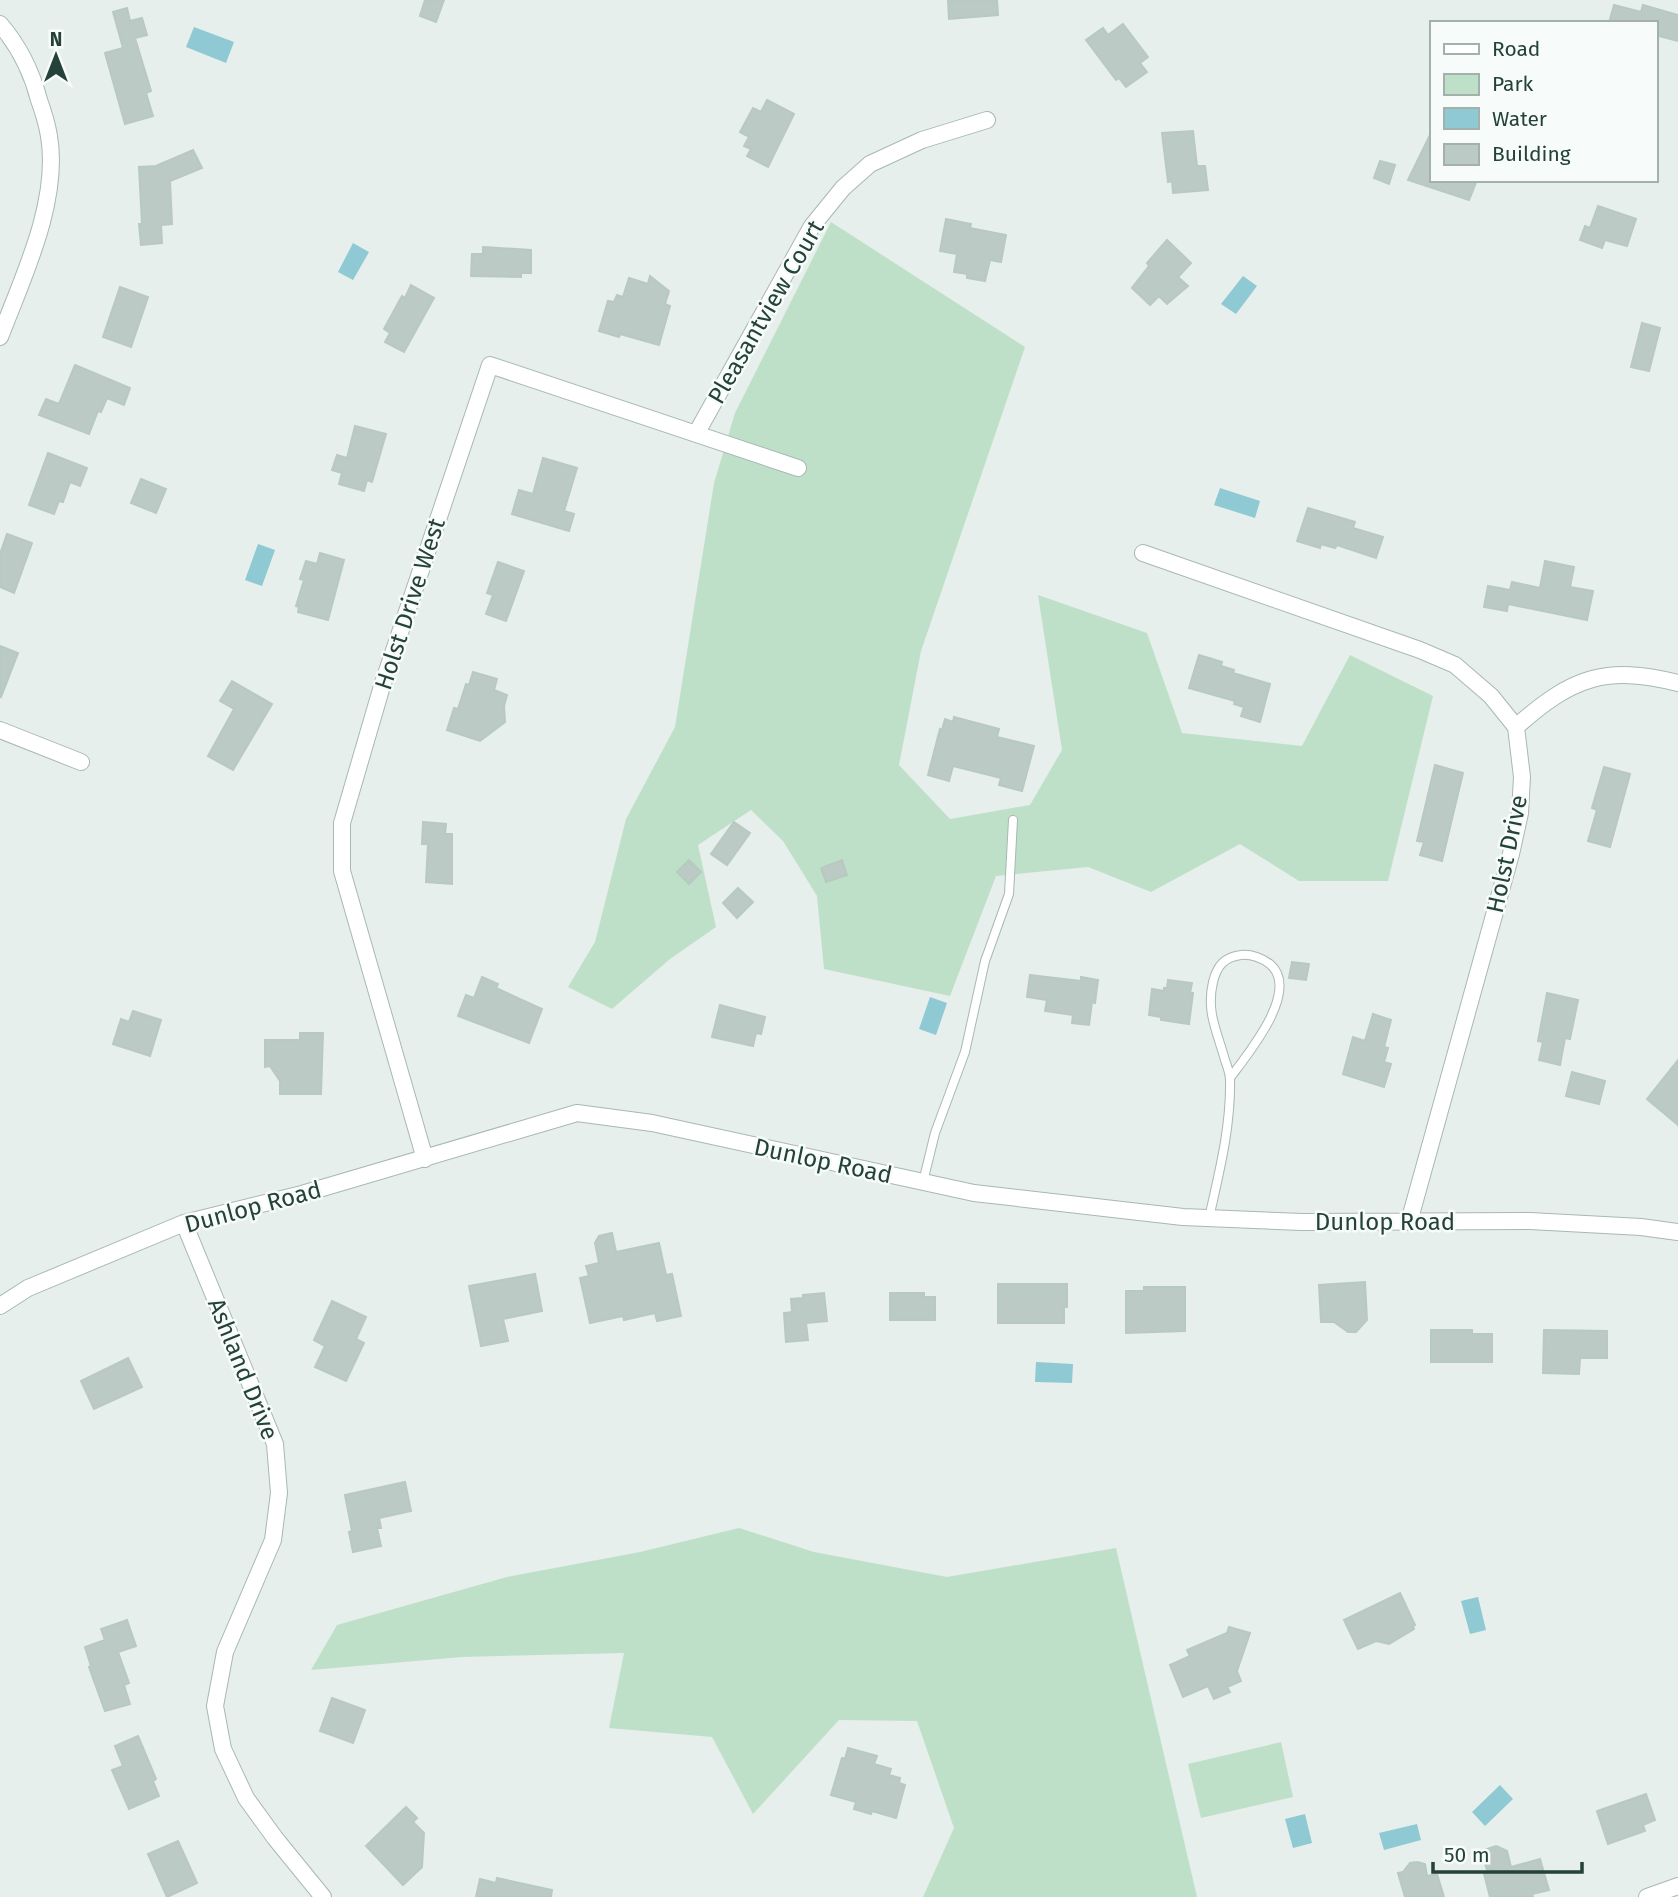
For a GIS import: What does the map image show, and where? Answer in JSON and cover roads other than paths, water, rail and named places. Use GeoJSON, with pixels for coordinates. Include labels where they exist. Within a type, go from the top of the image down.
{"type":"FeatureCollection","features":[{"type":"Feature","properties":{"kind":"street"},"geometry":{"type":"LineString","coordinates":[[0,24],[9,34],[34,81],[50,137],[50,188],[38,237],[0,337]]}},
{"type":"Feature","properties":{"kind":"street","name":"Pleasantview Court"},"geometry":{"type":"LineString","coordinates":[[696,434],[812,226],[843,188],[870,164],[922,140],[987,120]]}},
{"type":"Feature","properties":{"kind":"street","name":"Holst Drive West"},"geometry":{"type":"LineString","coordinates":[[425,1159],[342,871],[342,822],[382,686],[490,365],[798,468]]}},
{"type":"Feature","properties":{"kind":"street"},"geometry":{"type":"LineString","coordinates":[[1143,553],[1420,650],[1455,665],[1491,696],[1516,727],[1545,701],[1578,682],[1609,674],[1649,676],[1678,683]]}},
{"type":"Feature","properties":{"kind":"street","name":"Holst Drive"},"geometry":{"type":"LineString","coordinates":[[1409,1222],[1511,855],[1520,813],[1522,777],[1516,727]]}},
{"type":"Feature","properties":{"kind":"street"},"geometry":{"type":"LineString","coordinates":[[0,730],[80,762]]}},
{"type":"Feature","properties":{"kind":"street","name":"Dunlop Road"},"geometry":{"type":"LineString","coordinates":[[0,1306],[28,1289],[184,1223],[302,1194],[577,1113],[652,1123],[974,1193],[1209,1218],[1303,1222],[1530,1221],[1642,1227],[1678,1232]]}},
{"type":"Feature","properties":{"kind":"street","name":"Ashland Drive"},"geometry":{"type":"LineString","coordinates":[[184,1223],[275,1444],[279,1493],[273,1540],[225,1652],[215,1706],[223,1749],[246,1798],[323,1897]]}},
{"type":"Feature","properties":{"kind":"street"},"geometry":{"type":"LineString","coordinates":[[1647,1897],[1678,1886]]}},
{"type":"Feature","properties":{"kind":"lane"},"geometry":{"type":"LineString","coordinates":[[923,1182],[935,1133],[965,1052],[985,961],[1009,894],[1013,820]]}},
{"type":"Feature","properties":{"kind":"lane"},"geometry":{"type":"LineString","coordinates":[[1209,1218],[1222,1161],[1230,1078],[1211,1016],[1209,999],[1216,970],[1223,961],[1248,954],[1272,966],[1279,979],[1279,994],[1271,1017],[1257,1041],[1230,1078]]}},
{"type":"Feature","properties":{"kind":"water"},"geometry":{"type":"Polygon","coordinates":[[[194,27],[234,42],[226,63],[186,47],[194,27]]]}},
{"type":"Feature","properties":{"kind":"water"},"geometry":{"type":"Polygon","coordinates":[[[353,243],[369,252],[353,280],[338,272],[353,243]]]}},
{"type":"Feature","properties":{"kind":"water"},"geometry":{"type":"Polygon","coordinates":[[[1243,276],[1257,286],[1236,314],[1221,304],[1243,276]]]}},
{"type":"Feature","properties":{"kind":"water"},"geometry":{"type":"Polygon","coordinates":[[[1220,488],[1260,501],[1255,518],[1214,505],[1220,488]]]}},
{"type":"Feature","properties":{"kind":"water"},"geometry":{"type":"Polygon","coordinates":[[[258,544],[275,550],[262,586],[245,580],[258,544]]]}},
{"type":"Feature","properties":{"kind":"water"},"geometry":{"type":"Polygon","coordinates":[[[930,997],[947,1003],[936,1035],[919,1029],[930,997]]]}},
{"type":"Feature","properties":{"kind":"water"},"geometry":{"type":"Polygon","coordinates":[[[1036,1362],[1073,1364],[1072,1383],[1035,1382],[1036,1362]]]}},
{"type":"Feature","properties":{"kind":"water"},"geometry":{"type":"Polygon","coordinates":[[[1478,1597],[1486,1630],[1470,1634],[1461,1601],[1478,1597]]]}},
{"type":"Feature","properties":{"kind":"water"},"geometry":{"type":"Polygon","coordinates":[[[1500,1785],[1513,1799],[1485,1826],[1472,1812],[1500,1785]]]}},
{"type":"Feature","properties":{"kind":"water"},"geometry":{"type":"Polygon","coordinates":[[[1305,1814],[1312,1843],[1293,1848],[1285,1819],[1305,1814]]]}},
{"type":"Feature","properties":{"kind":"water"},"geometry":{"type":"Polygon","coordinates":[[[1417,1824],[1421,1840],[1384,1850],[1379,1833],[1417,1824]]]}}]}
